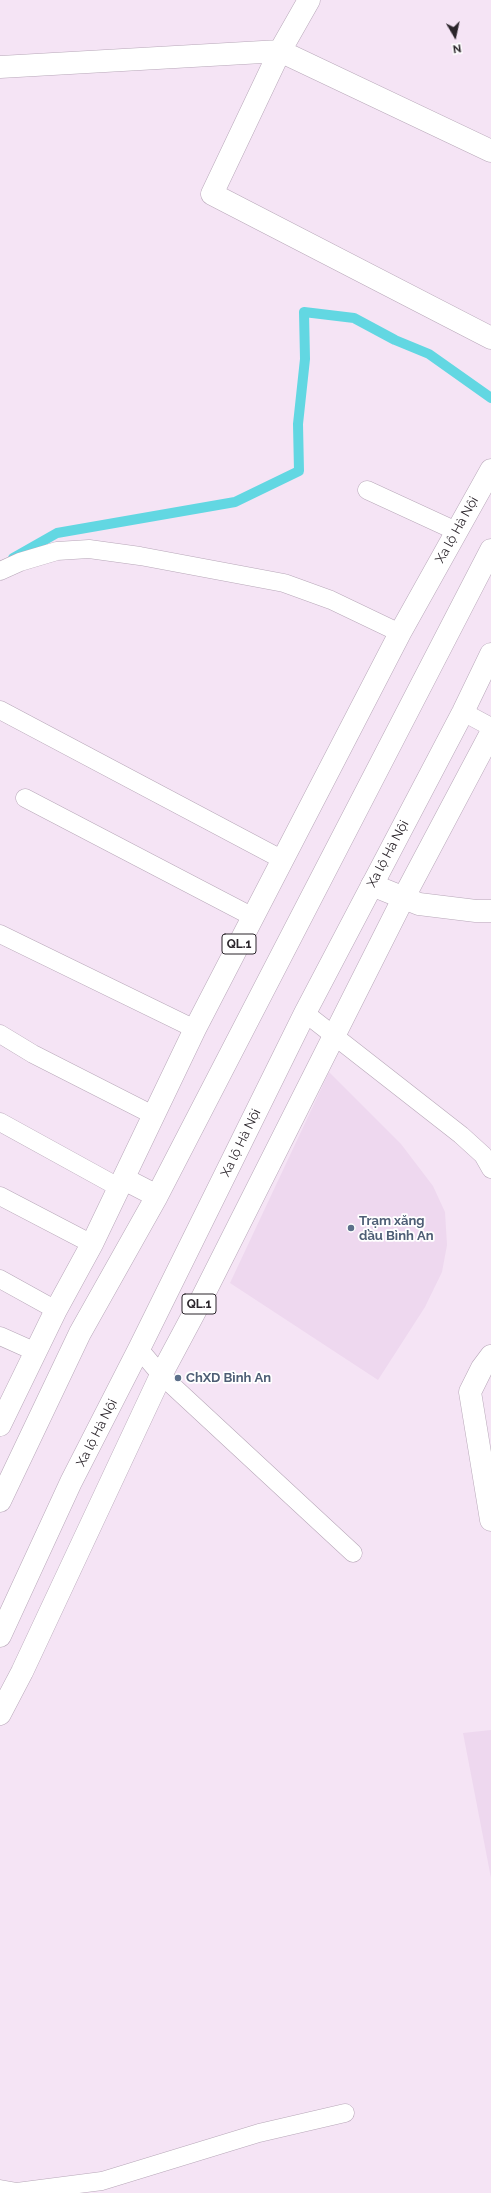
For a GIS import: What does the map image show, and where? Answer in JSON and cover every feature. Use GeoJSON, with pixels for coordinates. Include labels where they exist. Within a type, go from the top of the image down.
{"type":"FeatureCollection","features":[{"type":"Feature","properties":{"kind":"main road"},"geometry":{"type":"LineString","coordinates":[[309,0],[280,51],[212,194],[491,338]]}},
{"type":"Feature","properties":{"kind":"main road"},"geometry":{"type":"LineString","coordinates":[[0,67],[280,51],[491,151]]}},
{"type":"Feature","properties":{"kind":"main road","name":"Xa lộ Hà Nội"},"geometry":{"type":"LineString","coordinates":[[0,1425],[56,1310],[92,1244],[195,1029],[400,633],[491,470]]}},
{"type":"Feature","properties":{"kind":"main road"},"geometry":{"type":"LineString","coordinates":[[0,1501],[80,1333],[157,1196],[491,550]]}},
{"type":"Feature","properties":{"kind":"main road","name":"Xa lộ Hà Nội"},"geometry":{"type":"LineString","coordinates":[[0,1636],[71,1482],[139,1350],[305,1013],[463,712],[491,654]]}},
{"type":"Feature","properties":{"kind":"main road","name":"QL.1"},"geometry":{"type":"LineString","coordinates":[[0,1714],[22,1672],[161,1375],[200,1302],[404,897],[491,733]]}},
{"type":"Feature","properties":{"kind":"main road"},"geometry":{"type":"LineString","coordinates":[[372,885],[419,904],[476,911],[491,910]]}},
{"type":"Feature","properties":{"kind":"main road"},"geometry":{"type":"LineString","coordinates":[[122,1183],[157,1196]]}},
{"type":"Feature","properties":{"kind":"main road"},"geometry":{"type":"LineString","coordinates":[[56,1310],[80,1333]]}},
{"type":"Feature","properties":{"kind":"main road"},"geometry":{"type":"LineString","coordinates":[[491,1356],[482,1368],[470,1392],[491,1520]]}},
{"type":"Feature","properties":{"kind":"lane"},"geometry":{"type":"LineString","coordinates":[[367,490],[456,531]]}},
{"type":"Feature","properties":{"kind":"lane"},"geometry":{"type":"LineString","coordinates":[[0,571],[20,562],[57,551],[89,549],[140,556],[284,583],[331,600],[400,633]]}},
{"type":"Feature","properties":{"kind":"lane"},"geometry":{"type":"LineString","coordinates":[[0,710],[283,860]]}},
{"type":"Feature","properties":{"kind":"lane"},"geometry":{"type":"LineString","coordinates":[[463,712],[491,727]]}},
{"type":"Feature","properties":{"kind":"lane"},"geometry":{"type":"LineString","coordinates":[[25,798],[253,917]]}},
{"type":"Feature","properties":{"kind":"lane"},"geometry":{"type":"LineString","coordinates":[[0,934],[195,1029]]}},
{"type":"Feature","properties":{"kind":"lane"},"geometry":{"type":"LineString","coordinates":[[305,1013],[461,1135],[483,1155],[491,1169]]}},
{"type":"Feature","properties":{"kind":"lane"},"geometry":{"type":"LineString","coordinates":[[0,1034],[33,1054],[153,1115]]}},
{"type":"Feature","properties":{"kind":"lane"},"geometry":{"type":"LineString","coordinates":[[0,1122],[122,1183]]}},
{"type":"Feature","properties":{"kind":"lane"},"geometry":{"type":"LineString","coordinates":[[0,1196],[92,1244]]}},
{"type":"Feature","properties":{"kind":"lane"},"geometry":{"type":"LineString","coordinates":[[0,1280],[56,1310]]}},
{"type":"Feature","properties":{"kind":"lane"},"geometry":{"type":"LineString","coordinates":[[0,1336],[36,1352]]}},
{"type":"Feature","properties":{"kind":"lane"},"geometry":{"type":"LineString","coordinates":[[139,1350],[161,1375],[353,1553]]}},
{"type":"Feature","properties":{"kind":"lane"},"geometry":{"type":"LineString","coordinates":[[0,2189],[17,2192],[103,2187],[259,2133],[345,2114]]}},
{"type":"Feature","properties":{"kind":"shaded area","name":"Trạm xăng dầu Bình An"},"geometry":{"type":"Polygon","coordinates":[[[329,1072],[401,1144],[433,1186],[445,1212],[447,1245],[442,1272],[425,1307],[378,1380],[230,1283],[329,1072]]]}},
{"type":"Feature","properties":{"kind":"shaded area"},"geometry":{"type":"Polygon","coordinates":[[[491,1730],[491,1878],[463,1733],[491,1730]]]}},
{"type":"Feature","properties":{"kind":"waterway"},"geometry":{"type":"LineString","coordinates":[[13,558],[57,533],[235,502],[299,471],[298,424],[305,359],[304,312],[354,318],[395,340],[429,354],[491,398]]}},
{"type":"Feature","properties":{"kind":"place","name":"Trạm xăng dầu Bình An"},"geometry":{"type":"Point","coordinates":[351,1228]}},
{"type":"Feature","properties":{"kind":"place","name":"ChXD Bình An"},"geometry":{"type":"Point","coordinates":[178,1378]}}]}
